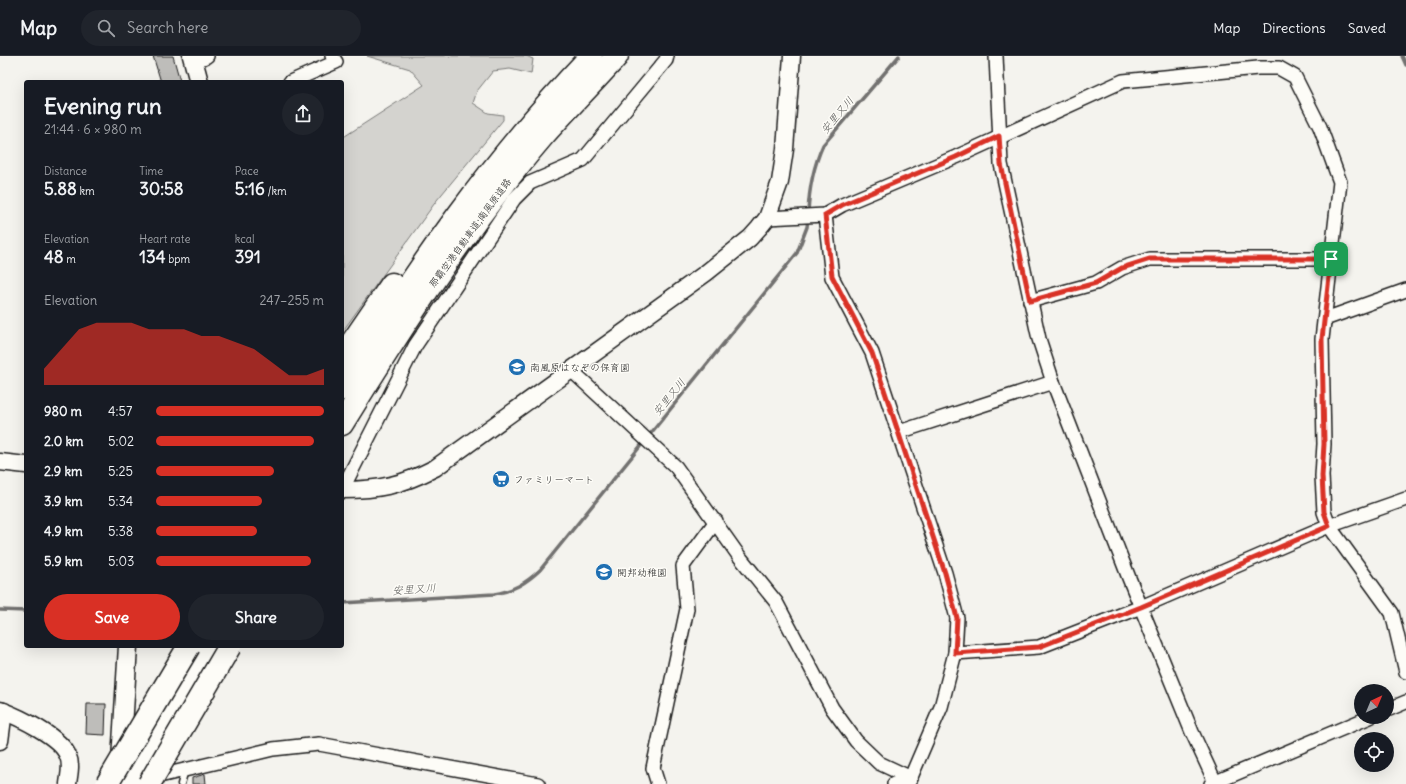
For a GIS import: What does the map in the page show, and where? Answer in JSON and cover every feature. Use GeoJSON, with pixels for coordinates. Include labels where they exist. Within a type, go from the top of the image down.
{"type":"FeatureCollection","features":[{"type":"Feature","properties":{"kind":"highway","name":"那覇空港自動車道;南風原道路"},"geometry":{"type":"LineString","coordinates":[[344,386],[405,290],[468,200],[521,133],[591,56]]}},
{"type":"Feature","properties":{"kind":"highway","name":"那覇空港自動車道;南風原道路"},"geometry":{"type":"LineString","coordinates":[[344,421],[392,343],[454,251],[543,137],[617,56]]}},
{"type":"Feature","properties":{"kind":"highway"},"geometry":{"type":"LineString","coordinates":[[344,354],[368,317],[436,222],[468,200]]}},
{"type":"Feature","properties":{"kind":"highway"},"geometry":{"type":"LineString","coordinates":[[93,784],[171,648]]}},
{"type":"Feature","properties":{"kind":"highway"},"geometry":{"type":"LineString","coordinates":[[107,784],[188,648]]}},
{"type":"Feature","properties":{"kind":"highway"},"geometry":{"type":"LineString","coordinates":[[129,784],[209,648]]}},
{"type":"Feature","properties":{"kind":"highway"},"geometry":{"type":"LineString","coordinates":[[149,784],[229,648]]}},
{"type":"Feature","properties":{"kind":"main road"},"geometry":{"type":"LineString","coordinates":[[198,58],[199,80]]}},
{"type":"Feature","properties":{"kind":"main road"},"geometry":{"type":"LineString","coordinates":[[117,784],[122,755],[128,648]]}},
{"type":"Feature","properties":{"kind":"street"},"geometry":{"type":"LineString","coordinates":[[295,80],[336,62],[332,56]]}},
{"type":"Feature","properties":{"kind":"street"},"geometry":{"type":"LineString","coordinates":[[344,486],[416,346],[514,199],[530,183],[583,160],[666,60],[667,56]]}},
{"type":"Feature","properties":{"kind":"street"},"geometry":{"type":"LineString","coordinates":[[344,490],[381,489],[399,484],[435,468],[570,369],[706,273],[750,238],[767,218],[780,182],[785,149],[792,56]]}},
{"type":"Feature","properties":{"kind":"street"},"geometry":{"type":"LineString","coordinates":[[996,56],[1001,164],[1038,339],[1053,382],[1141,607],[1214,783],[1354,724]]}},
{"type":"Feature","properties":{"kind":"street"},"geometry":{"type":"LineString","coordinates":[[767,218],[825,215],[842,205],[956,157],[999,136],[1123,81],[1278,68],[1295,77],[1320,127],[1340,182],[1322,339],[1324,444],[1322,476],[1324,512],[1329,526],[1392,613],[1406,672]]}},
{"type":"Feature","properties":{"kind":"street"},"geometry":{"type":"LineString","coordinates":[[825,215],[832,276],[872,353],[945,573],[957,618],[955,653],[941,707],[910,781]]}},
{"type":"Feature","properties":{"kind":"street"},"geometry":{"type":"LineString","coordinates":[[1030,301],[1096,283],[1122,268],[1150,259],[1331,259]]}},
{"type":"Feature","properties":{"kind":"street"},"geometry":{"type":"LineString","coordinates":[[1325,319],[1406,290]]}},
{"type":"Feature","properties":{"kind":"street"},"geometry":{"type":"LineString","coordinates":[[570,369],[676,467],[716,521],[739,556],[776,602],[832,708],[856,741],[879,763],[910,781]]}},
{"type":"Feature","properties":{"kind":"street"},"geometry":{"type":"LineString","coordinates":[[899,432],[1053,382]]}},
{"type":"Feature","properties":{"kind":"street"},"geometry":{"type":"LineString","coordinates":[[0,462],[24,465]]}},
{"type":"Feature","properties":{"kind":"street"},"geometry":{"type":"LineString","coordinates":[[955,653],[1039,647],[1141,607],[1329,526],[1406,499]]}},
{"type":"Feature","properties":{"kind":"street"},"geometry":{"type":"LineString","coordinates":[[658,784],[653,768],[687,609],[683,566],[716,521]]}},
{"type":"Feature","properties":{"kind":"street"},"geometry":{"type":"LineString","coordinates":[[1394,707],[1406,702]]}},
{"type":"Feature","properties":{"kind":"street"},"geometry":{"type":"LineString","coordinates":[[0,741],[2,710],[56,740],[63,747],[69,757],[71,770],[68,784]]}},
{"type":"Feature","properties":{"kind":"street"},"geometry":{"type":"LineString","coordinates":[[134,784],[273,749],[318,744],[538,784]]}},
{"type":"Feature","properties":{"kind":"street"},"geometry":{"type":"LineString","coordinates":[[894,784],[910,781]]}},
{"type":"Feature","properties":{"kind":"lane"},"geometry":{"type":"LineString","coordinates":[[181,784],[185,770]]}},
{"type":"Feature","properties":{"kind":"shaded area"},"geometry":{"type":"Polygon","coordinates":[[[367,56],[526,56],[533,59],[531,74],[510,69],[493,71],[477,91],[473,103],[488,113],[503,115],[503,120],[437,200],[344,329],[344,137],[424,85],[410,69],[367,56]]]}},
{"type":"Feature","properties":{"kind":"building"},"geometry":{"type":"Polygon","coordinates":[[[153,56],[173,56],[180,80],[160,80],[153,56]]]}},
{"type":"Feature","properties":{"kind":"building"},"geometry":{"type":"Polygon","coordinates":[[[87,704],[106,704],[105,735],[86,734],[87,704]]]}},
{"type":"Feature","properties":{"kind":"building"},"geometry":{"type":"Polygon","coordinates":[[[205,774],[206,784],[192,784],[192,778],[205,774]]]}},
{"type":"Feature","properties":{"kind":"waterway","name":"安里又川"},"geometry":{"type":"LineString","coordinates":[[808,213],[812,178],[823,145],[899,56]]}},
{"type":"Feature","properties":{"kind":"waterway","name":"安里又川"},"geometry":{"type":"LineString","coordinates":[[1402,56],[1406,65]]}},
{"type":"Feature","properties":{"kind":"waterway","name":"安里又川"},"geometry":{"type":"LineString","coordinates":[[344,603],[501,593],[513,589],[535,575],[797,253],[807,227],[808,219]]}},
{"type":"Feature","properties":{"kind":"waterway","name":"安里又川"},"geometry":{"type":"LineString","coordinates":[[0,610],[24,611]]}},
{"type":"Feature","properties":{"kind":"place","name":"南風原はなぞの保育園"},"geometry":{"type":"Point","coordinates":[517,367]}},
{"type":"Feature","properties":{"kind":"place","name":"ファミリーマート"},"geometry":{"type":"Point","coordinates":[501,479]}},
{"type":"Feature","properties":{"kind":"place","name":"開邦幼稚園"},"geometry":{"type":"Point","coordinates":[604,572]}},
{"type":"Feature","properties":{"kind":"route"},"geometry":{"type":"LineString","coordinates":[[999,136],[1001,164],[1030,301],[1053,296],[1096,283],[1122,268],[1150,259],[1331,259],[1322,339],[1324,444],[1322,476],[1324,512],[1329,526],[1141,607],[1039,647],[955,653],[957,618],[945,573],[872,353],[832,276],[825,215],[842,205],[956,157],[999,136]]}}]}
